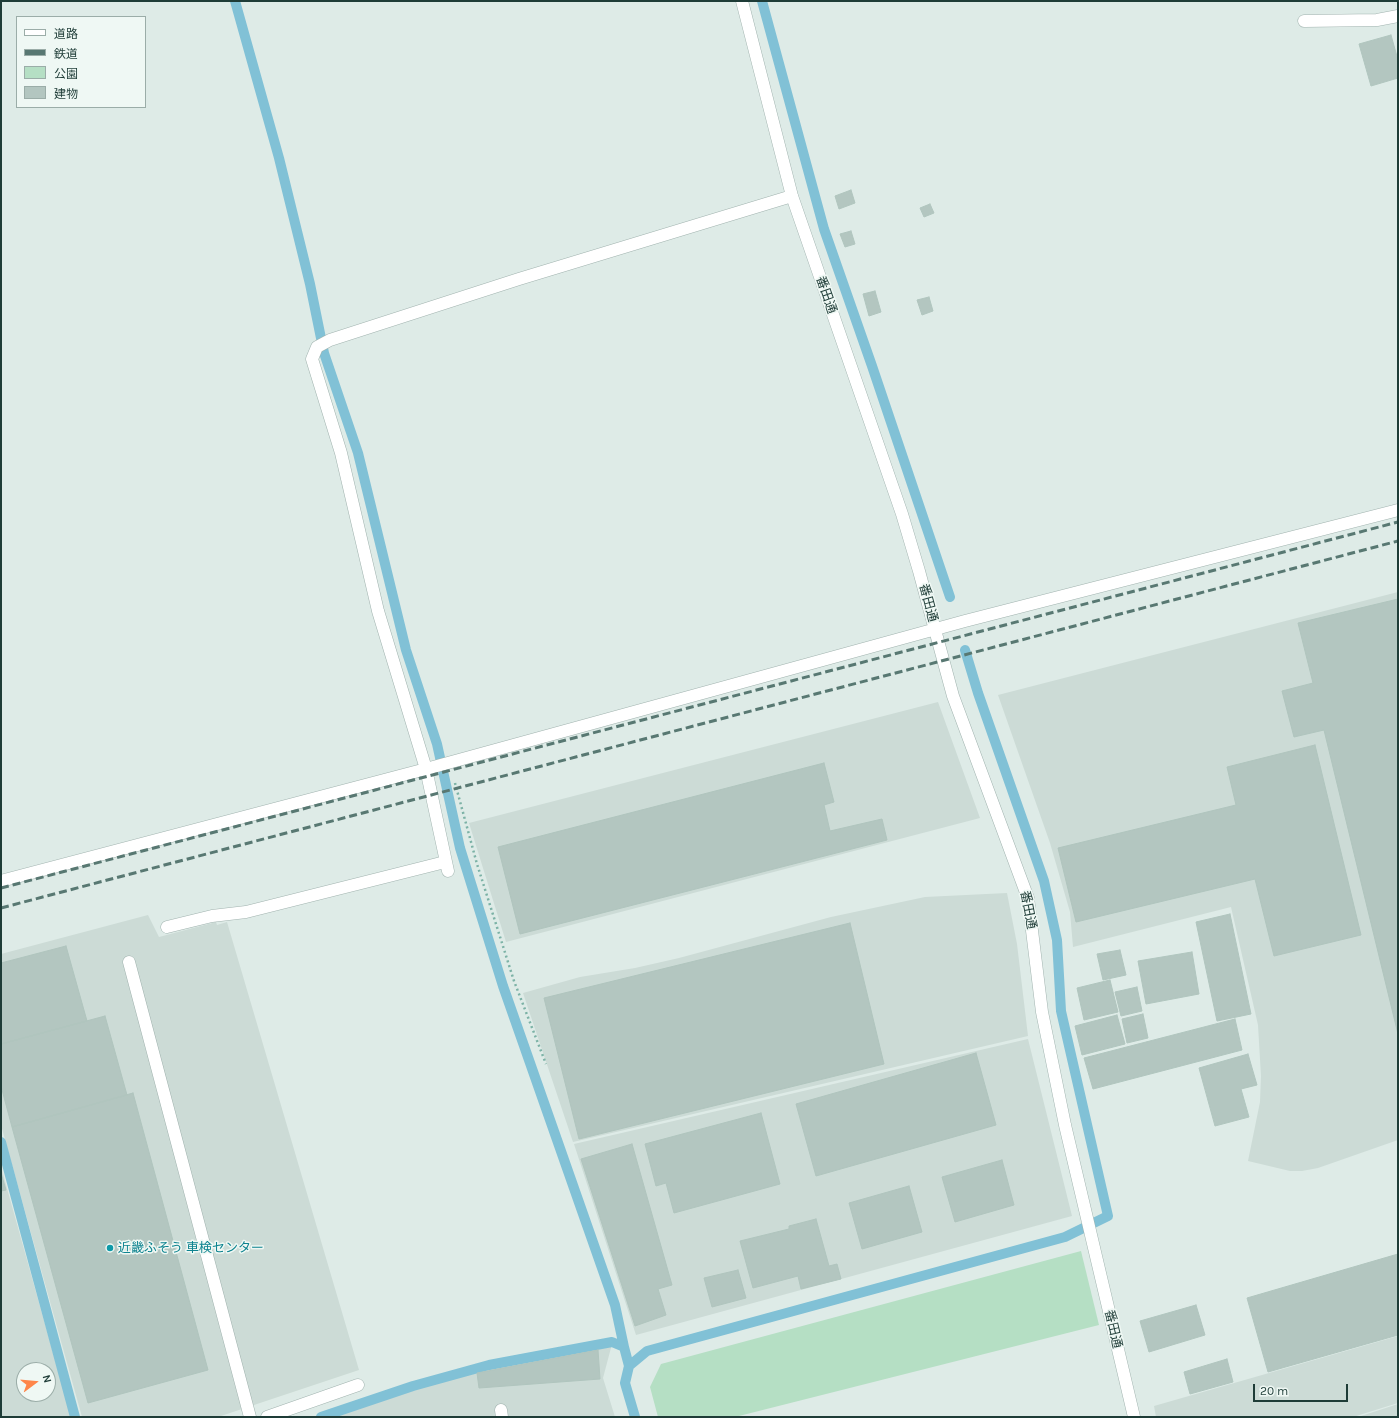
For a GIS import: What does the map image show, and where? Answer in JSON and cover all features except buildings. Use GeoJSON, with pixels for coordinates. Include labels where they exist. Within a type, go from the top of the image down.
{"type":"FeatureCollection","features":[{"type":"Feature","properties":{"kind":"street","name":"番田通"},"geometry":{"type":"LineString","coordinates":[[742,1],[792,196],[902,514],[953,696],[1028,898],[1042,1012],[1065,1125],[1134,1417]]}},
{"type":"Feature","properties":{"kind":"street"},"geometry":{"type":"LineString","coordinates":[[1304,20],[1378,20],[1398,16]]}},
{"type":"Feature","properties":{"kind":"street"},"geometry":{"type":"LineString","coordinates":[[167,927],[212,916],[246,912],[447,866],[430,767],[378,611],[341,453],[312,359],[317,347],[330,340],[519,279],[792,196]]}},
{"type":"Feature","properties":{"kind":"street"},"geometry":{"type":"LineString","coordinates":[[1,880],[450,762],[934,629],[1398,510]]}},
{"type":"Feature","properties":{"kind":"street"},"geometry":{"type":"LineString","coordinates":[[129,962],[250,1417]]}},
{"type":"Feature","properties":{"kind":"street"},"geometry":{"type":"LineString","coordinates":[[267,1417],[358,1385]]}},
{"type":"Feature","properties":{"kind":"path"},"geometry":{"type":"LineString","coordinates":[[450,762],[465,824],[479,871],[514,981],[546,1064]]}},
{"type":"Feature","properties":{"kind":"shaded area"},"geometry":{"type":"Polygon","coordinates":[[[1398,592],[1398,1140],[1318,1168],[1302,1171],[1290,1171],[1248,1161],[1260,1102],[1261,1076],[1258,1025],[1231,907],[1073,947],[1070,912],[1050,843],[998,695],[1398,592]]]}},
{"type":"Feature","properties":{"kind":"shaded area"},"geometry":{"type":"Polygon","coordinates":[[[938,702],[980,818],[506,942],[469,823],[938,702]]]}},
{"type":"Feature","properties":{"kind":"shaded area"},"geometry":{"type":"Polygon","coordinates":[[[1007,893],[1017,944],[1028,1036],[573,1142],[523,993],[580,977],[635,968],[679,958],[831,917],[925,897],[1007,893]]]}},
{"type":"Feature","properties":{"kind":"shaded area"},"geometry":{"type":"Polygon","coordinates":[[[148,915],[159,937],[216,922],[217,925],[227,922],[359,1370],[218,1417],[82,1417],[1,1125],[1,954],[148,915]]]}},
{"type":"Feature","properties":{"kind":"shaded area"},"geometry":{"type":"Polygon","coordinates":[[[1028,1039],[1072,1216],[636,1335],[574,1144],[1028,1039]]]}},
{"type":"Feature","properties":{"kind":"shaded area"},"geometry":{"type":"Polygon","coordinates":[[[1,1167],[56,1362],[16,1362],[16,1402],[56,1402],[56,1363],[71,1417],[1,1417],[1,1167]]]}},
{"type":"Feature","properties":{"kind":"shaded area"},"geometry":{"type":"Polygon","coordinates":[[[1398,1336],[1398,1403],[1353,1417],[1156,1417],[1154,1406],[1398,1336]]]}},
{"type":"Feature","properties":{"kind":"shaded area"},"geometry":{"type":"Polygon","coordinates":[[[612,1344],[603,1378],[615,1417],[326,1417],[370,1402],[490,1367],[612,1344]]]}},
{"type":"Feature","properties":{"kind":"shaded area"},"geometry":{"type":"Polygon","coordinates":[[[1398,1404],[1398,1417],[1358,1417],[1398,1404]]]}},
{"type":"Feature","properties":{"kind":"green space"},"geometry":{"type":"Polygon","coordinates":[[[1081,1251],[1099,1325],[735,1417],[658,1417],[650,1387],[661,1364],[1081,1251]]]}},
{"type":"Feature","properties":{"kind":"waterway"},"geometry":{"type":"LineString","coordinates":[[235,1],[279,158],[310,284],[324,353],[358,453],[406,650],[437,744],[460,848],[503,986],[615,1305],[629,1366]]}},
{"type":"Feature","properties":{"kind":"waterway"},"geometry":{"type":"LineString","coordinates":[[762,1],[824,229],[950,597]]}},
{"type":"Feature","properties":{"kind":"waterway"},"geometry":{"type":"LineString","coordinates":[[635,1417],[625,1383],[629,1366],[647,1351],[1065,1237],[1108,1216],[1061,1011],[1057,940],[1044,881],[978,693],[965,650]]}},
{"type":"Feature","properties":{"kind":"waterway"},"geometry":{"type":"LineString","coordinates":[[1,1142],[75,1417]]}},
{"type":"Feature","properties":{"kind":"waterway"},"geometry":{"type":"LineString","coordinates":[[321,1417],[413,1386],[489,1365],[612,1342],[624,1347]]}},
{"type":"Feature","properties":{"kind":"railway"},"geometry":{"type":"LineString","coordinates":[[1,888],[1398,522]]}},
{"type":"Feature","properties":{"kind":"railway"},"geometry":{"type":"LineString","coordinates":[[1,908],[1398,541]]}},
{"type":"Feature","properties":{"kind":"place","name":"近畿ふそう 車検センター"},"geometry":{"type":"Point","coordinates":[110,1248]}}]}
